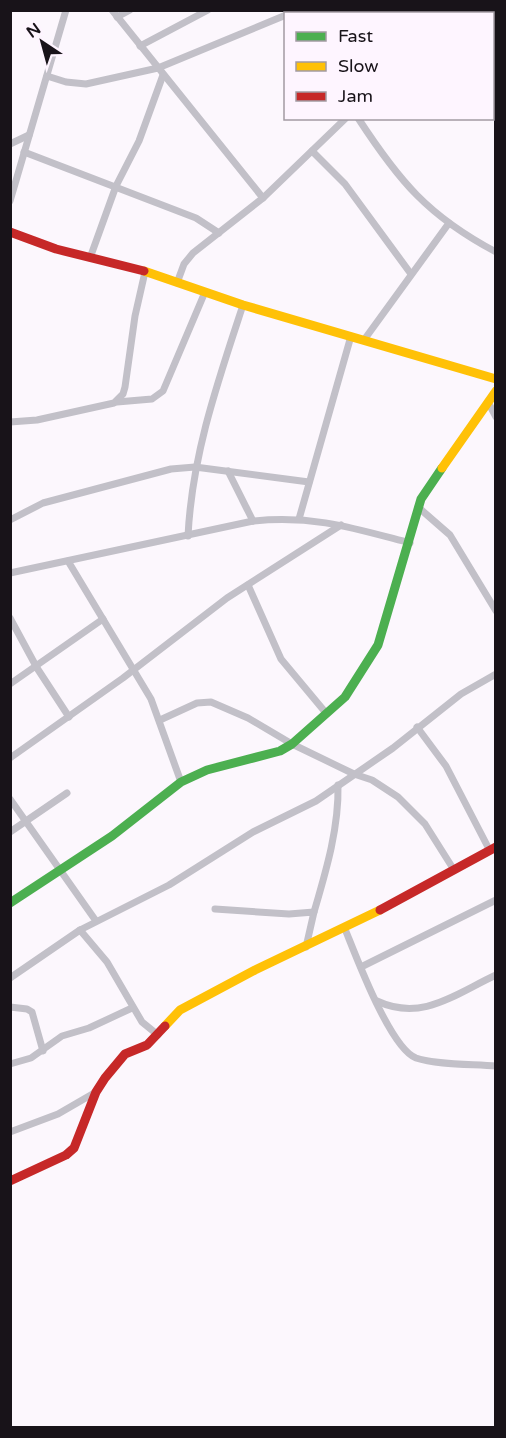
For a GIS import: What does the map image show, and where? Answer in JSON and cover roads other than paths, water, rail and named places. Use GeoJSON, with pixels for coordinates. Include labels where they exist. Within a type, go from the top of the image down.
{"type":"FeatureCollection","features":[{"type":"Feature","properties":{"kind":"street"},"geometry":{"type":"LineString","coordinates":[[10,201],[66,10]]}},
{"type":"Feature","properties":{"kind":"street"},"geometry":{"type":"LineString","coordinates":[[112,10],[263,198]]}},
{"type":"Feature","properties":{"kind":"street"},"geometry":{"type":"LineString","coordinates":[[117,17],[130,10]]}},
{"type":"Feature","properties":{"kind":"street"},"geometry":{"type":"LineString","coordinates":[[140,46],[208,10]]}},
{"type":"Feature","properties":{"kind":"street"},"geometry":{"type":"LineString","coordinates":[[47,76],[66,82],[86,84],[158,68],[284,15]]}},
{"type":"Feature","properties":{"kind":"street"},"geometry":{"type":"LineString","coordinates":[[90,258],[116,186],[139,141],[163,75]]}},
{"type":"Feature","properties":{"kind":"street"},"geometry":{"type":"LineString","coordinates":[[177,282],[187,260],[263,198],[344,120]]}},
{"type":"Feature","properties":{"kind":"street"},"geometry":{"type":"LineString","coordinates":[[359,120],[383,157],[412,193],[449,223],[495,252]]}},
{"type":"Feature","properties":{"kind":"street"},"geometry":{"type":"LineString","coordinates":[[10,144],[29,135]]}},
{"type":"Feature","properties":{"kind":"street"},"geometry":{"type":"LineString","coordinates":[[312,151],[340,179],[411,274]]}},
{"type":"Feature","properties":{"kind":"street"},"geometry":{"type":"LineString","coordinates":[[24,152],[196,218],[219,233]]}},
{"type":"Feature","properties":{"kind":"street"},"geometry":{"type":"LineString","coordinates":[[364,340],[449,223]]}},
{"type":"Feature","properties":{"kind":"street"},"geometry":{"type":"LineString","coordinates":[[10,232],[90,258],[146,272],[243,305],[495,379]]}},
{"type":"Feature","properties":{"kind":"street"},"geometry":{"type":"LineString","coordinates":[[117,402],[125,387],[135,316],[146,272]]}},
{"type":"Feature","properties":{"kind":"street"},"geometry":{"type":"LineString","coordinates":[[10,422],[37,420],[117,402],[152,399],[163,391],[205,292]]}},
{"type":"Feature","properties":{"kind":"street"},"geometry":{"type":"LineString","coordinates":[[188,536],[195,467],[220,374],[243,305]]}},
{"type":"Feature","properties":{"kind":"street"},"geometry":{"type":"LineString","coordinates":[[299,519],[351,336]]}},
{"type":"Feature","properties":{"kind":"street"},"geometry":{"type":"LineString","coordinates":[[10,903],[60,868],[112,836],[181,782],[207,770],[265,757],[292,744],[355,686],[378,645],[410,543],[418,507],[429,485],[495,391]]}},
{"type":"Feature","properties":{"kind":"street"},"geometry":{"type":"LineString","coordinates":[[488,402],[495,417]]}},
{"type":"Feature","properties":{"kind":"street"},"geometry":{"type":"LineString","coordinates":[[10,520],[43,503],[171,469],[195,467],[309,482]]}},
{"type":"Feature","properties":{"kind":"street"},"geometry":{"type":"LineString","coordinates":[[228,471],[253,521]]}},
{"type":"Feature","properties":{"kind":"street"},"geometry":{"type":"LineString","coordinates":[[418,507],[450,535],[495,611]]}},
{"type":"Feature","properties":{"kind":"street"},"geometry":{"type":"LineString","coordinates":[[10,573],[253,521],[299,519],[340,525],[410,543]]}},
{"type":"Feature","properties":{"kind":"street"},"geometry":{"type":"LineString","coordinates":[[10,758],[248,585],[340,525]]}},
{"type":"Feature","properties":{"kind":"street"},"geometry":{"type":"LineString","coordinates":[[68,561],[151,699],[181,782]]}},
{"type":"Feature","properties":{"kind":"street"},"geometry":{"type":"LineString","coordinates":[[248,585],[278,654],[326,713]]}},
{"type":"Feature","properties":{"kind":"street"},"geometry":{"type":"LineString","coordinates":[[10,618],[36,666],[69,717]]}},
{"type":"Feature","properties":{"kind":"street"},"geometry":{"type":"LineString","coordinates":[[10,684],[103,619]]}},
{"type":"Feature","properties":{"kind":"street"},"geometry":{"type":"LineString","coordinates":[[10,978],[80,930],[169,885],[245,836],[316,801],[461,694],[495,674]]}},
{"type":"Feature","properties":{"kind":"street"},"geometry":{"type":"LineString","coordinates":[[160,720],[197,704],[211,702],[248,718],[292,744],[354,774],[372,780],[398,797],[425,824],[454,870]]}},
{"type":"Feature","properties":{"kind":"street"},"geometry":{"type":"LineString","coordinates":[[10,1181],[66,1155],[74,1148],[96,1092],[126,1054],[147,1046],[180,1010],[345,928],[493,849],[446,766],[417,727]]}},
{"type":"Feature","properties":{"kind":"street"},"geometry":{"type":"LineString","coordinates":[[306,947],[330,849],[338,803],[338,785]]}},
{"type":"Feature","properties":{"kind":"street"},"geometry":{"type":"LineString","coordinates":[[10,832],[67,793]]}},
{"type":"Feature","properties":{"kind":"street"},"geometry":{"type":"LineString","coordinates":[[10,799],[96,921]]}},
{"type":"Feature","properties":{"kind":"street"},"geometry":{"type":"LineString","coordinates":[[361,967],[495,900]]}},
{"type":"Feature","properties":{"kind":"street"},"geometry":{"type":"LineString","coordinates":[[215,909],[289,914],[314,912]]}},
{"type":"Feature","properties":{"kind":"street"},"geometry":{"type":"LineString","coordinates":[[345,928],[377,1001],[393,1033],[405,1049],[416,1058],[495,1066]]}},
{"type":"Feature","properties":{"kind":"street"},"geometry":{"type":"LineString","coordinates":[[80,930],[107,962],[142,1022],[158,1035]]}},
{"type":"Feature","properties":{"kind":"street"},"geometry":{"type":"LineString","coordinates":[[377,1001],[393,1009],[411,1011],[442,1001],[495,975]]}},
{"type":"Feature","properties":{"kind":"street"},"geometry":{"type":"LineString","coordinates":[[10,1007],[27,1009],[32,1012],[43,1050]]}},
{"type":"Feature","properties":{"kind":"street"},"geometry":{"type":"LineString","coordinates":[[10,1064],[30,1058],[62,1036],[89,1028],[132,1008]]}},
{"type":"Feature","properties":{"kind":"street"},"geometry":{"type":"LineString","coordinates":[[10,1131],[58,1114],[96,1092]]}}]}
